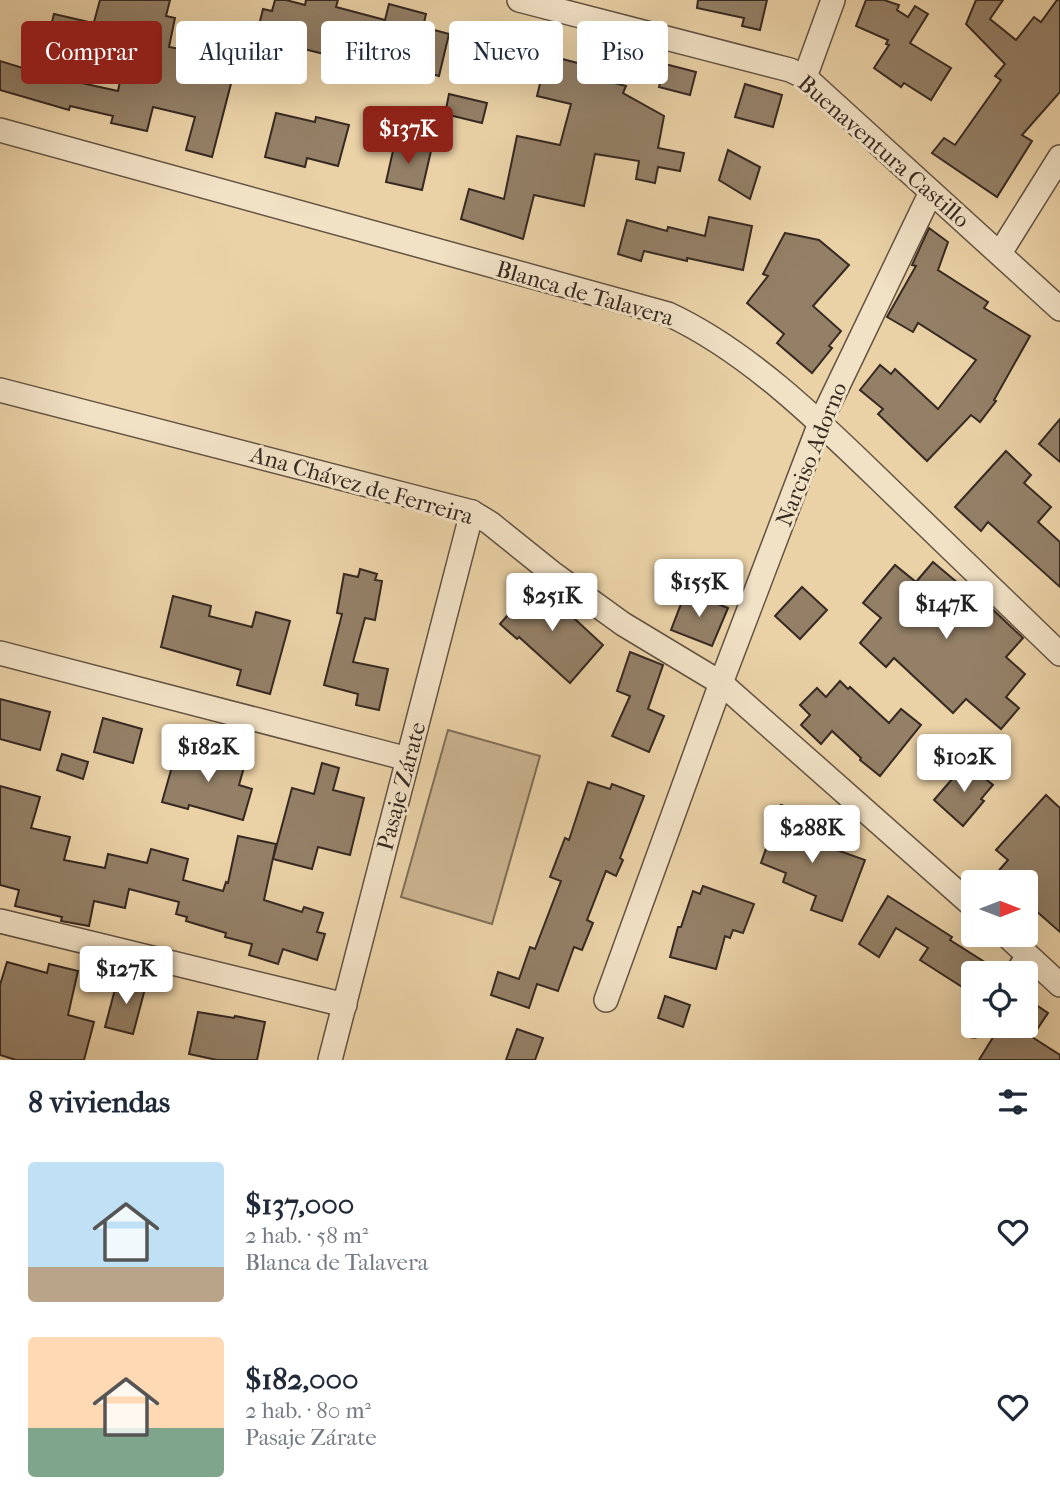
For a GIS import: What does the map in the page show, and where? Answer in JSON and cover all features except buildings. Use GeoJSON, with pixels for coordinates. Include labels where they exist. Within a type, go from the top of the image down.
{"type":"FeatureCollection","features":[{"type":"Feature","properties":{"kind":"street","name":"Buenaventura Castillo"},"geometry":{"type":"LineString","coordinates":[[519,0],[790,70],[805,78],[1060,309]]}},
{"type":"Feature","properties":{"kind":"street"},"geometry":{"type":"LineString","coordinates":[[805,78],[833,0]]}},
{"type":"Feature","properties":{"kind":"street","name":"Blanca de Talavera"},"geometry":{"type":"LineString","coordinates":[[0,130],[668,314],[693,326],[725,345],[820,423],[1060,654]]}},
{"type":"Feature","properties":{"kind":"street"},"geometry":{"type":"LineString","coordinates":[[1000,253],[1060,157]]}},
{"type":"Feature","properties":{"kind":"street","name":"Narciso Adorno"},"geometry":{"type":"LineString","coordinates":[[606,1000],[721,682],[820,423],[931,192]]}},
{"type":"Feature","properties":{"kind":"street","name":"Ana Chávez de Ferreira"},"geometry":{"type":"LineString","coordinates":[[0,390],[472,512],[623,624],[721,682],[961,895]]}},
{"type":"Feature","properties":{"kind":"street","name":"Pasaje Zárate"},"geometry":{"type":"LineString","coordinates":[[330,1060],[472,512]]}},
{"type":"Feature","properties":{"kind":"street"},"geometry":{"type":"LineString","coordinates":[[0,653],[408,759]]}},
{"type":"Feature","properties":{"kind":"street"},"geometry":{"type":"LineString","coordinates":[[0,921],[345,1004]]}},
{"type":"Feature","properties":{"kind":"street"},"geometry":{"type":"LineString","coordinates":[[1020,947],[1060,985]]}},
{"type":"Feature","properties":{"kind":"lane"},"geometry":{"type":"LineString","coordinates":[[1018,961],[1024,951]]}},
{"type":"Feature","properties":{"kind":"shaded area"},"geometry":{"type":"Polygon","coordinates":[[[448,730],[540,756],[492,924],[401,897],[448,730]]]}}]}
